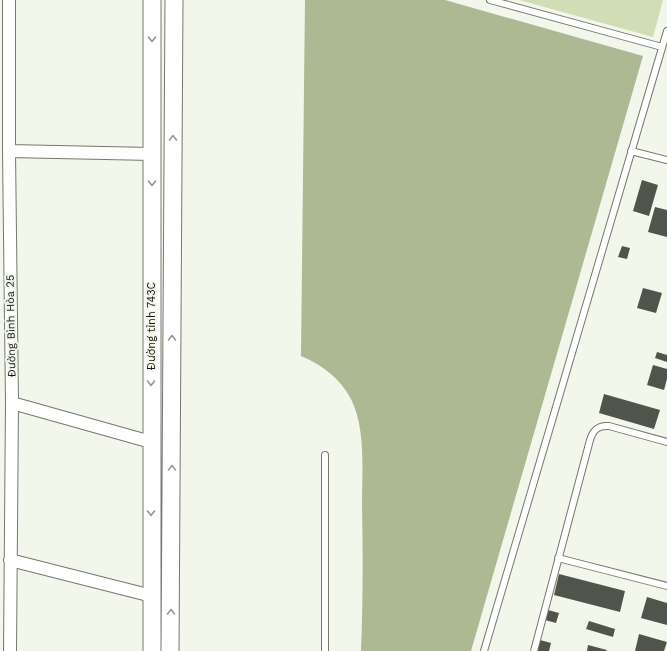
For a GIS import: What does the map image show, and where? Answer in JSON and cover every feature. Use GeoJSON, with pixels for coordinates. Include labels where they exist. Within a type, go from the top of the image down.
{"type":"FeatureCollection","features":[{"type":"Feature","properties":{"kind":"main road","name":"Đường tỉnh 743C"},"geometry":{"type":"LineString","coordinates":[[152,0],[152,651]]}},
{"type":"Feature","properties":{"kind":"main road","name":"Đường tỉnh 743C"},"geometry":{"type":"LineString","coordinates":[[170,651],[174,0]]}},
{"type":"Feature","properties":{"kind":"street","name":"Đường Bình Hòa 25"},"geometry":{"type":"LineString","coordinates":[[9,0],[12,403],[10,651]]}},
{"type":"Feature","properties":{"kind":"street"},"geometry":{"type":"LineString","coordinates":[[9,151],[152,154]]}},
{"type":"Feature","properties":{"kind":"street"},"geometry":{"type":"LineString","coordinates":[[12,403],[151,442]]}},
{"type":"Feature","properties":{"kind":"street"},"geometry":{"type":"LineString","coordinates":[[10,560],[152,596]]}},
{"type":"Feature","properties":{"kind":"lane"},"geometry":{"type":"LineString","coordinates":[[490,0],[662,47]]}},
{"type":"Feature","properties":{"kind":"lane"},"geometry":{"type":"LineString","coordinates":[[484,651],[667,31]]}},
{"type":"Feature","properties":{"kind":"lane"},"geometry":{"type":"LineString","coordinates":[[632,151],[667,160]]}},
{"type":"Feature","properties":{"kind":"lane"},"geometry":{"type":"LineString","coordinates":[[534,651],[590,440],[594,431],[602,426],[609,426],[667,442]]}},
{"type":"Feature","properties":{"kind":"lane"},"geometry":{"type":"LineString","coordinates":[[325,455],[325,651]]}},
{"type":"Feature","properties":{"kind":"lane"},"geometry":{"type":"LineString","coordinates":[[558,558],[667,586]]}},
{"type":"Feature","properties":{"kind":"green space"},"geometry":{"type":"Polygon","coordinates":[[[305,0],[445,0],[643,56],[471,651],[361,651],[363,578],[362,451],[359,424],[351,399],[342,385],[323,368],[301,356],[305,0]]]}},
{"type":"Feature","properties":{"kind":"green space"},"geometry":{"type":"Polygon","coordinates":[[[519,0],[663,0],[653,37],[519,0]]]}},
{"type":"Feature","properties":{"kind":"building"},"geometry":{"type":"Polygon","coordinates":[[[642,180],[658,185],[649,216],[633,211],[642,180]]]}},
{"type":"Feature","properties":{"kind":"building"},"geometry":{"type":"Polygon","coordinates":[[[655,207],[667,210],[667,237],[648,232],[655,207]]]}},
{"type":"Feature","properties":{"kind":"building"},"geometry":{"type":"Polygon","coordinates":[[[622,246],[630,248],[627,259],[618,257],[622,246]]]}},
{"type":"Feature","properties":{"kind":"building"},"geometry":{"type":"Polygon","coordinates":[[[643,288],[662,293],[656,313],[637,308],[643,288]]]}},
{"type":"Feature","properties":{"kind":"building"},"geometry":{"type":"Polygon","coordinates":[[[657,352],[667,355],[667,362],[655,358],[657,352]]]}},
{"type":"Feature","properties":{"kind":"building"},"geometry":{"type":"Polygon","coordinates":[[[653,365],[667,369],[667,379],[664,390],[647,385],[653,365]]]}},
{"type":"Feature","properties":{"kind":"building"},"geometry":{"type":"Polygon","coordinates":[[[604,394],[660,410],[654,429],[599,413],[604,394]]]}},
{"type":"Feature","properties":{"kind":"building"},"geometry":{"type":"Polygon","coordinates":[[[559,574],[625,591],[620,612],[554,595],[559,574]]]}},
{"type":"Feature","properties":{"kind":"building"},"geometry":{"type":"Polygon","coordinates":[[[647,597],[667,603],[667,625],[641,618],[647,597]]]}},
{"type":"Feature","properties":{"kind":"building"},"geometry":{"type":"Polygon","coordinates":[[[548,610],[559,613],[556,623],[545,620],[548,610]]]}},
{"type":"Feature","properties":{"kind":"building"},"geometry":{"type":"Polygon","coordinates":[[[589,621],[615,629],[613,637],[586,629],[589,621]]]}},
{"type":"Feature","properties":{"kind":"building"},"geometry":{"type":"Polygon","coordinates":[[[639,634],[667,642],[664,651],[635,651],[639,634]]]}},
{"type":"Feature","properties":{"kind":"building"},"geometry":{"type":"Polygon","coordinates":[[[540,640],[551,643],[549,651],[537,651],[540,640]]]}},
{"type":"Feature","properties":{"kind":"building"},"geometry":{"type":"Polygon","coordinates":[[[588,645],[607,650],[587,651],[588,645]]]}}]}
